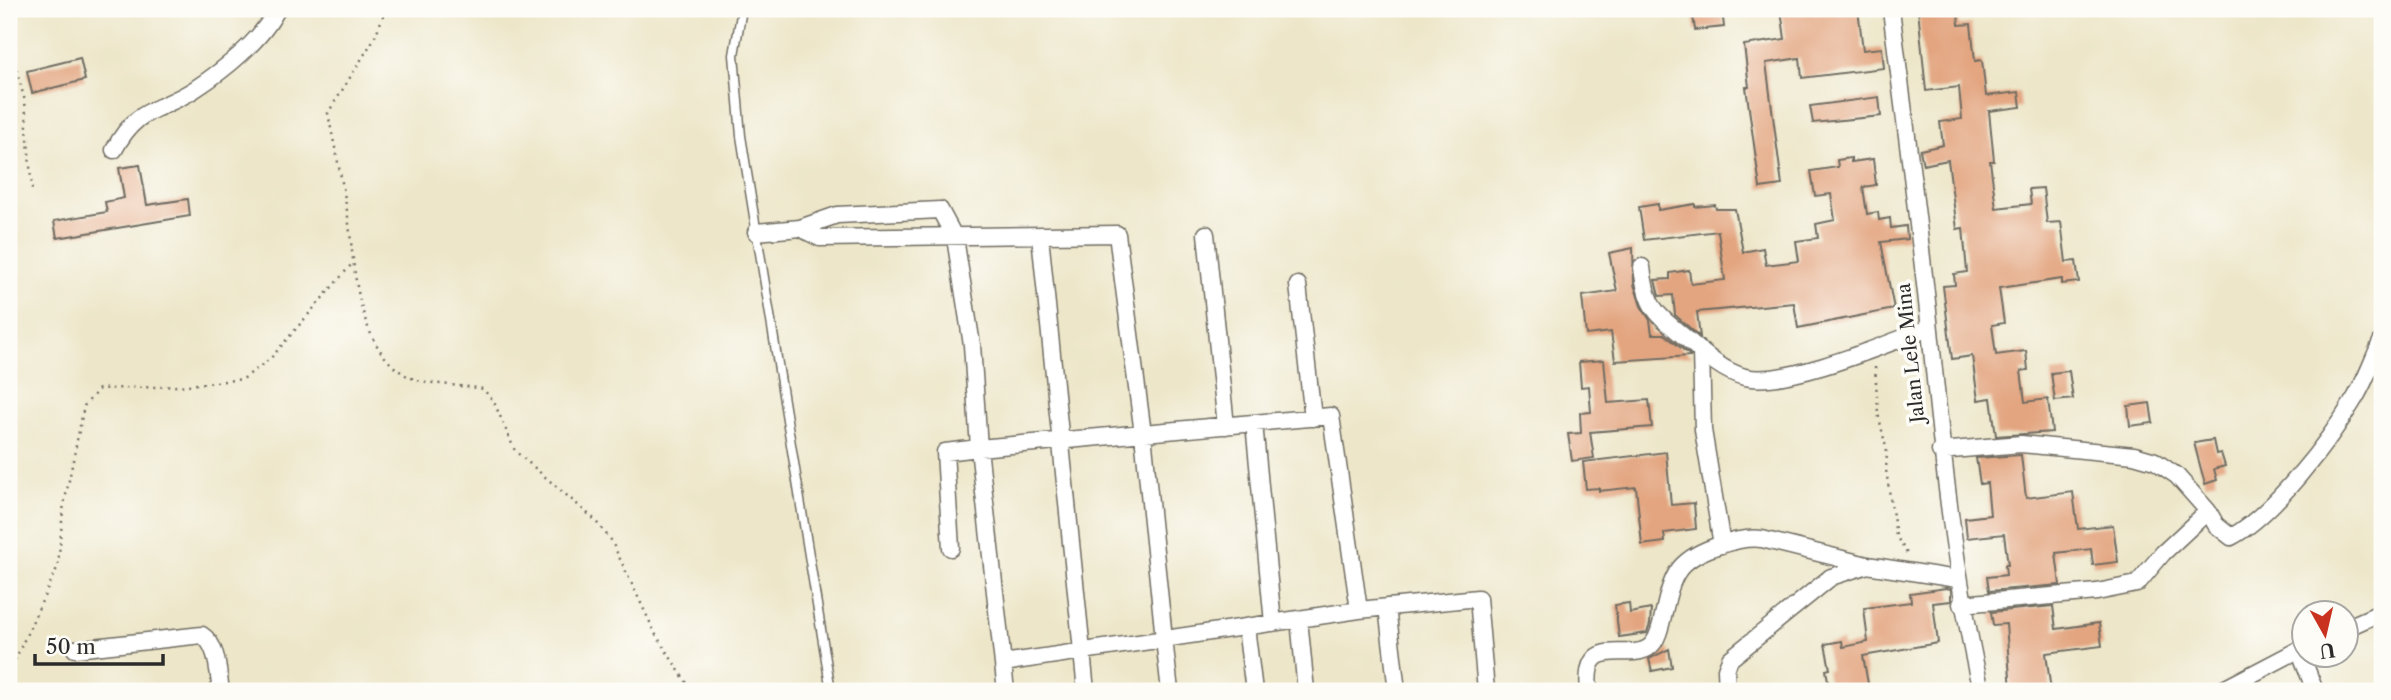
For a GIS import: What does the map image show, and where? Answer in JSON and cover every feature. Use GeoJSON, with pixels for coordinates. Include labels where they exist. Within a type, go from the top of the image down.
{"type":"FeatureCollection","features":[{"type":"Feature","properties":{"kind":"street"},"geometry":{"type":"LineString","coordinates":[[114,149],[128,125],[141,115],[195,90],[243,51],[268,24],[277,9]]}},
{"type":"Feature","properties":{"kind":"street","name":"Jalan Lele Mina"},"geometry":{"type":"LineString","coordinates":[[1891,9],[1929,328],[1940,451],[1961,604],[1981,691]]}},
{"type":"Feature","properties":{"kind":"street"},"geometry":{"type":"LineString","coordinates":[[756,232],[800,228],[836,215],[940,210],[955,238],[972,345],[978,448],[1006,691]]}},
{"type":"Feature","properties":{"kind":"street"},"geometry":{"type":"LineString","coordinates":[[800,228],[820,238],[1117,234],[1143,433],[1170,691]]}},
{"type":"Feature","properties":{"kind":"street"},"geometry":{"type":"LineString","coordinates":[[1206,234],[1228,426]]}},
{"type":"Feature","properties":{"kind":"street"},"geometry":{"type":"LineString","coordinates":[[1040,236],[1086,691]]}},
{"type":"Feature","properties":{"kind":"street"},"geometry":{"type":"LineString","coordinates":[[1642,267],[1645,295],[1653,308],[1701,351],[1730,372],[1759,379],[1791,374],[1929,328]]}},
{"type":"Feature","properties":{"kind":"street"},"geometry":{"type":"LineString","coordinates":[[1298,285],[1313,418]]}},
{"type":"Feature","properties":{"kind":"street"},"geometry":{"type":"LineString","coordinates":[[1940,451],[2021,444],[2134,455],[2155,461],[2177,476],[2208,511],[2216,525],[2231,537],[2251,525],[2311,460],[2348,408],[2382,340]]}},
{"type":"Feature","properties":{"kind":"street"},"geometry":{"type":"LineString","coordinates":[[1701,351],[1703,430],[1722,545]]}},
{"type":"Feature","properties":{"kind":"street"},"geometry":{"type":"LineString","coordinates":[[951,548],[945,453],[1331,416],[1359,610]]}},
{"type":"Feature","properties":{"kind":"street"},"geometry":{"type":"LineString","coordinates":[[1254,423],[1273,623]]}},
{"type":"Feature","properties":{"kind":"street"},"geometry":{"type":"LineString","coordinates":[[1961,604],[2097,592],[2137,584],[2163,553],[2208,511]]}},
{"type":"Feature","properties":{"kind":"street"},"geometry":{"type":"LineString","coordinates":[[1589,691],[1589,671],[1594,659],[1606,652],[1642,650],[1650,646],[1660,629],[1678,570],[1685,560],[1722,545],[1751,537],[1867,565],[1958,579]]}},
{"type":"Feature","properties":{"kind":"street"},"geometry":{"type":"LineString","coordinates":[[1727,691],[1726,669],[1730,659],[1831,577],[1867,565]]}},
{"type":"Feature","properties":{"kind":"street"},"geometry":{"type":"LineString","coordinates":[[1003,663],[1359,610],[1478,598],[1486,691]]}},
{"type":"Feature","properties":{"kind":"street"},"geometry":{"type":"LineString","coordinates":[[1387,607],[1397,691]]}},
{"type":"Feature","properties":{"kind":"street"},"geometry":{"type":"LineString","coordinates":[[2360,622],[2382,612]]}},
{"type":"Feature","properties":{"kind":"street"},"geometry":{"type":"LineString","coordinates":[[1298,619],[1306,691]]}},
{"type":"Feature","properties":{"kind":"street"},"geometry":{"type":"LineString","coordinates":[[1246,627],[1254,691]]}},
{"type":"Feature","properties":{"kind":"street"},"geometry":{"type":"LineString","coordinates":[[75,649],[202,635],[210,640],[221,691]]}},
{"type":"Feature","properties":{"kind":"street"},"geometry":{"type":"LineString","coordinates":[[2220,691],[2290,654]]}},
{"type":"Feature","properties":{"kind":"street"},"geometry":{"type":"LineString","coordinates":[[2308,668],[2315,691]]}},
{"type":"Feature","properties":{"kind":"lane"},"geometry":{"type":"LineString","coordinates":[[742,9],[734,55],[741,135],[831,691]]}},
{"type":"Feature","properties":{"kind":"path"},"geometry":{"type":"LineString","coordinates":[[386,9],[373,39],[328,113],[349,224],[352,264],[372,337],[388,362],[411,378],[483,389],[494,402],[515,451],[585,510],[611,540],[656,635],[692,691]]}},
{"type":"Feature","properties":{"kind":"path"},"geometry":{"type":"LineString","coordinates":[[9,43],[25,101],[32,192]]}},
{"type":"Feature","properties":{"kind":"path"},"geometry":{"type":"LineString","coordinates":[[11,691],[9,675],[58,566],[63,510],[84,406],[99,389],[179,386],[243,379],[270,359],[352,264]]}},
{"type":"Feature","properties":{"kind":"path"},"geometry":{"type":"LineString","coordinates":[[1872,349],[1896,536],[1918,573]]}},
{"type":"Feature","properties":{"kind":"building"},"geometry":{"type":"Polygon","coordinates":[[[1692,9],[1722,9],[1724,27],[1695,30],[1692,9]]]}},
{"type":"Feature","properties":{"kind":"building"},"geometry":{"type":"Polygon","coordinates":[[[1858,9],[1863,50],[1882,48],[1884,68],[1802,78],[1800,58],[1766,63],[1782,185],[1760,188],[1746,87],[1749,87],[1744,45],[1785,39],[1781,10],[1858,9]]]}},
{"type":"Feature","properties":{"kind":"building"},"geometry":{"type":"Polygon","coordinates":[[[1918,9],[1958,9],[1959,25],[1971,24],[1975,61],[1982,60],[1986,96],[2019,92],[2021,107],[1989,111],[1994,161],[1990,161],[1996,208],[2031,204],[2029,189],[2043,188],[2047,223],[2061,222],[2066,262],[2076,261],[2079,282],[2062,284],[2062,279],[1999,288],[2004,323],[1992,325],[1996,355],[2026,351],[2028,370],[2021,371],[2025,402],[2048,399],[2052,432],[1996,436],[1991,398],[1978,400],[1972,356],[1952,359],[1943,286],[1955,285],[1954,274],[1967,272],[1963,228],[1957,229],[1948,160],[1923,165],[1920,150],[1943,145],[1940,122],[1962,119],[1959,87],[1926,91],[1918,9]]]}},
{"type":"Feature","properties":{"kind":"building"},"geometry":{"type":"Polygon","coordinates":[[[80,58],[85,80],[32,93],[27,71],[80,58]]]}},
{"type":"Feature","properties":{"kind":"building"},"geometry":{"type":"Polygon","coordinates":[[[1879,97],[1881,116],[1813,123],[1810,106],[1879,97]]]}},
{"type":"Feature","properties":{"kind":"building"},"geometry":{"type":"Polygon","coordinates":[[[1851,158],[1851,162],[1873,159],[1876,185],[1863,187],[1867,214],[1878,212],[1879,220],[1890,218],[1891,228],[1906,226],[1907,239],[1881,242],[1894,309],[1798,328],[1794,303],[1697,312],[1700,337],[1675,315],[1673,295],[1659,296],[1655,280],[1670,279],[1670,273],[1689,270],[1691,284],[1725,280],[1718,231],[1644,240],[1639,207],[1658,204],[1658,210],[1695,204],[1695,207],[1715,205],[1716,209],[1735,209],[1743,252],[1763,248],[1766,265],[1799,261],[1796,241],[1818,238],[1816,224],[1835,220],[1831,194],[1815,196],[1811,171],[1838,167],[1837,160],[1851,158]]]}},
{"type":"Feature","properties":{"kind":"building"},"geometry":{"type":"Polygon","coordinates":[[[140,165],[147,205],[188,199],[190,216],[57,238],[54,221],[107,212],[105,202],[124,198],[119,168],[140,165]]]}},
{"type":"Feature","properties":{"kind":"building"},"geometry":{"type":"Polygon","coordinates":[[[1633,248],[1634,284],[1641,306],[1650,320],[1652,334],[1664,334],[1691,356],[1615,361],[1611,332],[1586,335],[1582,296],[1617,291],[1609,253],[1633,248]]]}},
{"type":"Feature","properties":{"kind":"building"},"geometry":{"type":"Polygon","coordinates":[[[1604,360],[1608,403],[1649,400],[1652,427],[1590,432],[1594,458],[1572,461],[1568,434],[1581,433],[1580,413],[1591,412],[1589,386],[1581,387],[1579,362],[1604,360]]]}},
{"type":"Feature","properties":{"kind":"building"},"geometry":{"type":"Polygon","coordinates":[[[2069,371],[2073,399],[2055,401],[2051,373],[2069,371]]]}},
{"type":"Feature","properties":{"kind":"building"},"geometry":{"type":"Polygon","coordinates":[[[2150,403],[2153,423],[2130,426],[2128,406],[2150,403]]]}},
{"type":"Feature","properties":{"kind":"building"},"geometry":{"type":"Polygon","coordinates":[[[2213,440],[2216,454],[2221,453],[2225,466],[2214,469],[2217,480],[2205,484],[2194,443],[2213,440]]]}},
{"type":"Feature","properties":{"kind":"building"},"geometry":{"type":"Polygon","coordinates":[[[1666,452],[1671,505],[1694,503],[1696,529],[1664,533],[1665,542],[1642,545],[1636,487],[1599,491],[1599,488],[1586,489],[1583,462],[1666,452]]]}},
{"type":"Feature","properties":{"kind":"building"},"geometry":{"type":"Polygon","coordinates":[[[2021,455],[2026,498],[2073,492],[2078,529],[2113,525],[2118,562],[2093,565],[2091,549],[2056,553],[2060,585],[1989,591],[1987,577],[2006,575],[2005,565],[2008,565],[2004,534],[1967,538],[1965,518],[1990,515],[1987,483],[1980,484],[1976,458],[2021,455]]]}},
{"type":"Feature","properties":{"kind":"building"},"geometry":{"type":"Polygon","coordinates":[[[1951,589],[1951,601],[1933,603],[1938,643],[1863,656],[1869,689],[1830,691],[1826,670],[1830,669],[1825,644],[1842,641],[1843,647],[1868,642],[1864,608],[1911,602],[1910,593],[1951,589]]]}},
{"type":"Feature","properties":{"kind":"building"},"geometry":{"type":"Polygon","coordinates":[[[1629,603],[1630,613],[1651,609],[1650,624],[1647,633],[1619,637],[1615,605],[1629,603]]]}},
{"type":"Feature","properties":{"kind":"building"},"geometry":{"type":"Polygon","coordinates":[[[2053,606],[2056,629],[2099,623],[2102,646],[2046,653],[2051,691],[2011,691],[2006,624],[1993,625],[1991,612],[2053,606]]]}},
{"type":"Feature","properties":{"kind":"building"},"geometry":{"type":"Polygon","coordinates":[[[1669,649],[1672,667],[1652,671],[1649,659],[1669,649]]]}}]}
